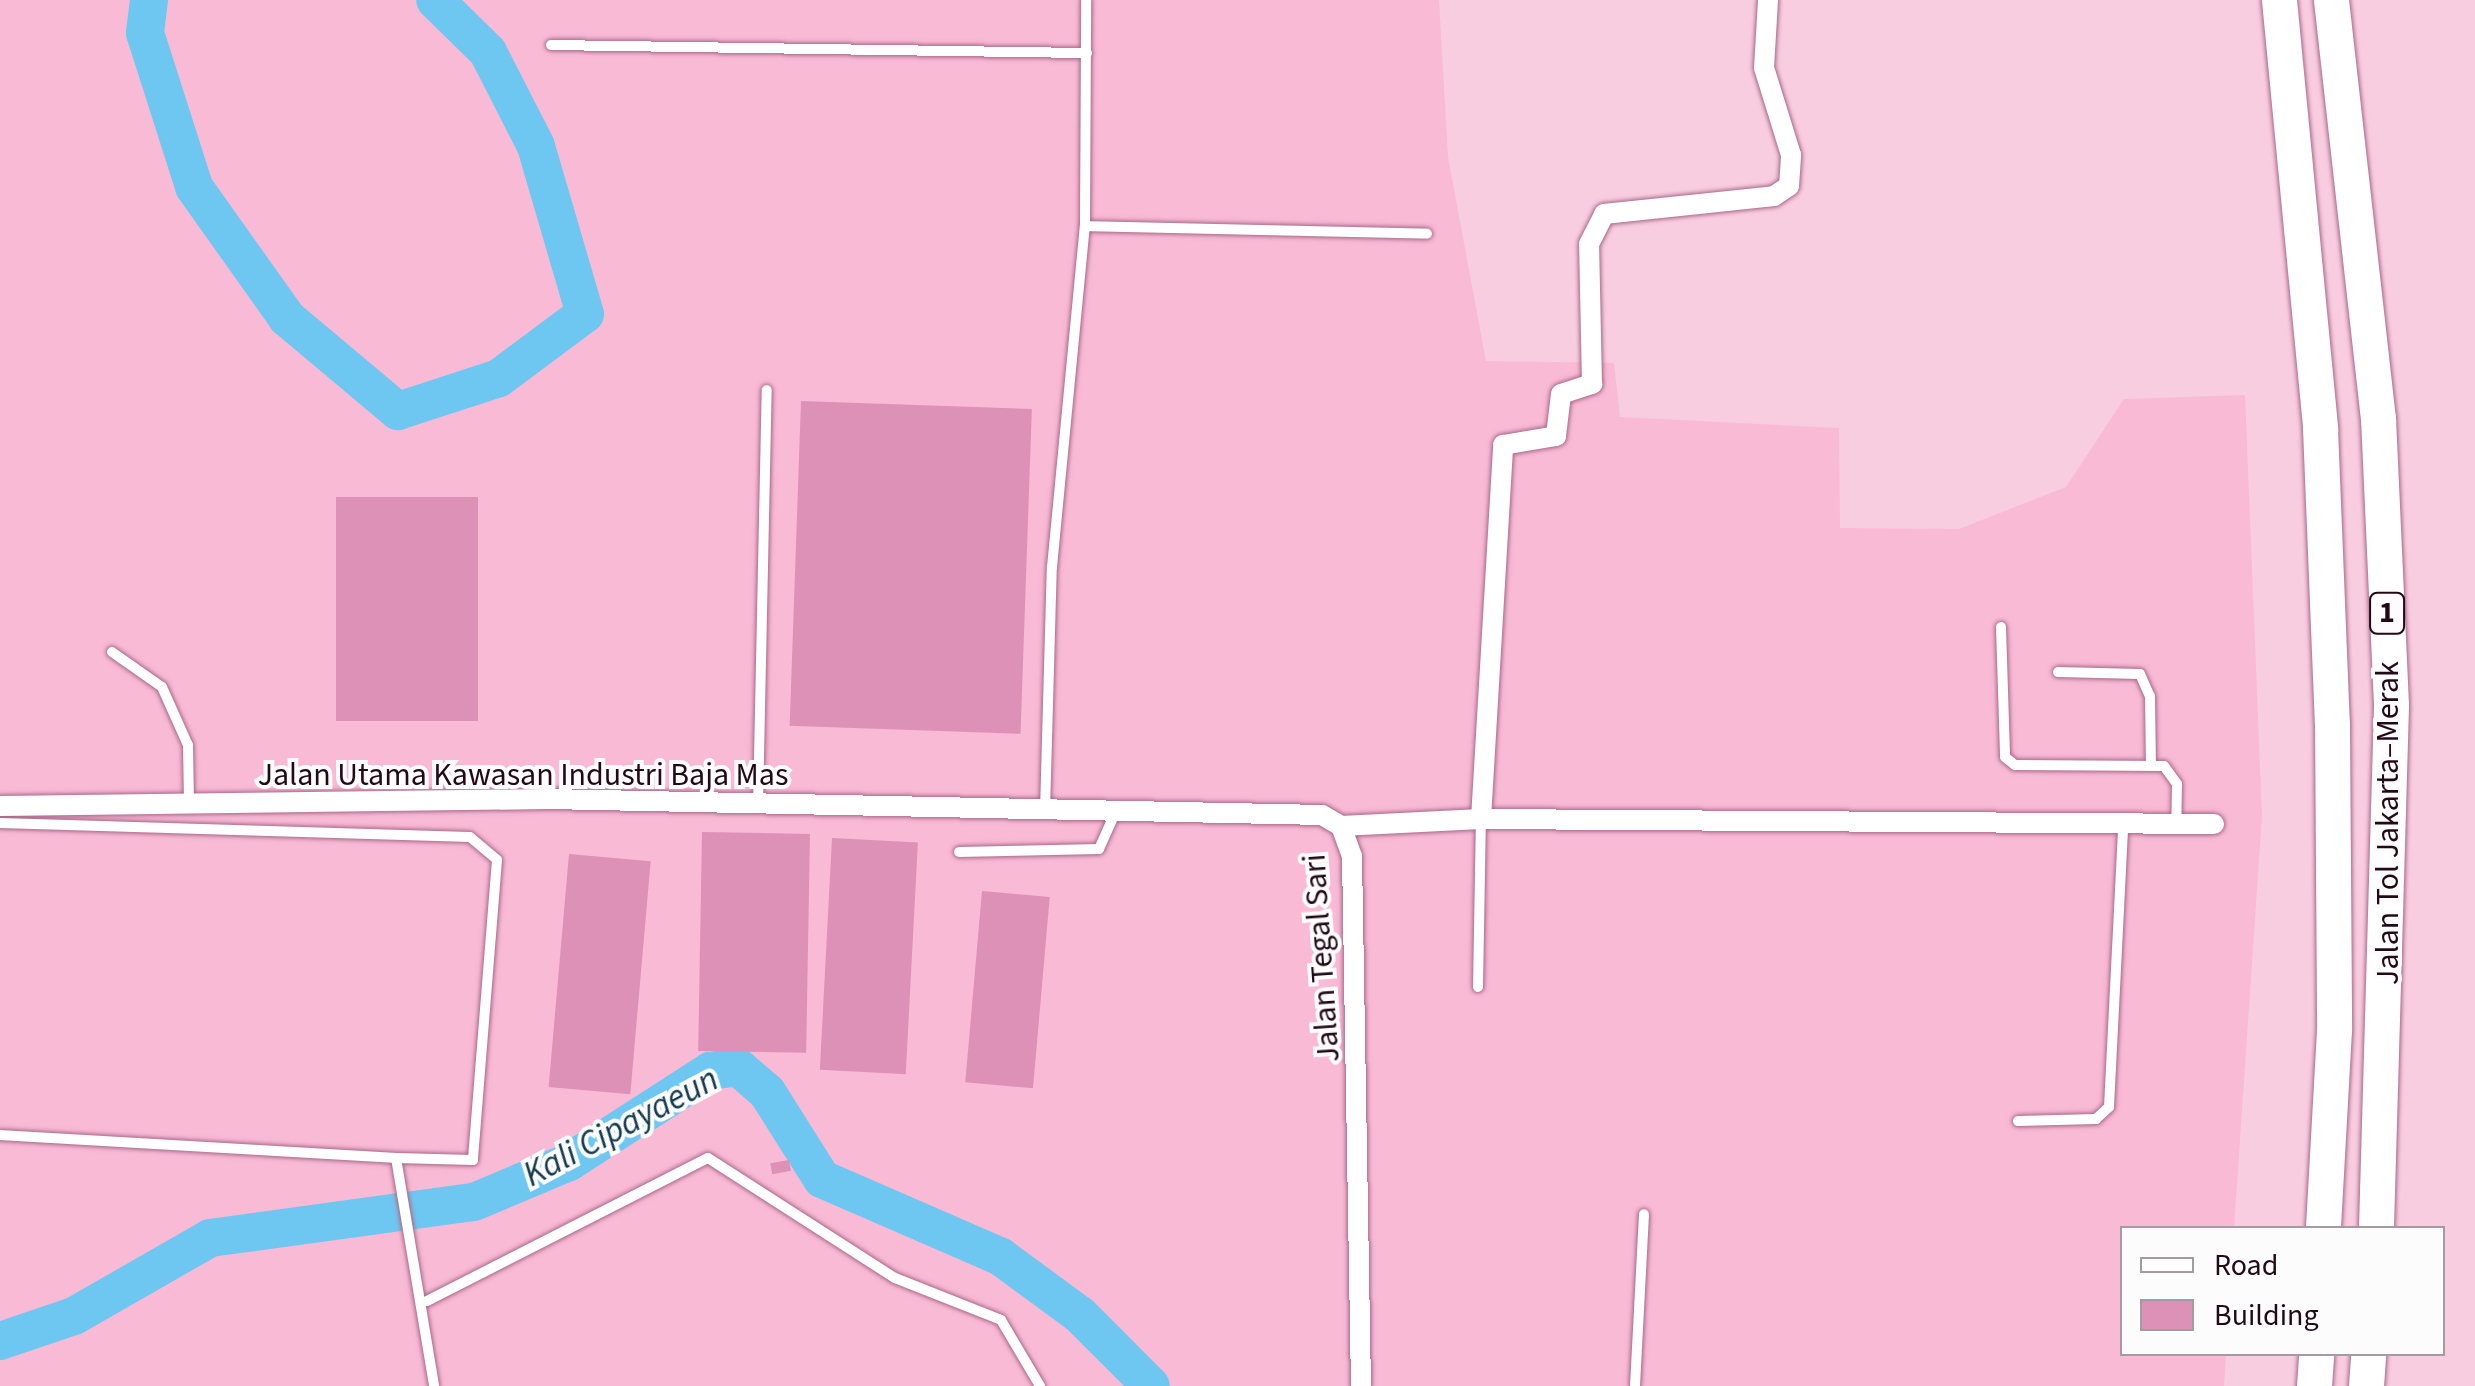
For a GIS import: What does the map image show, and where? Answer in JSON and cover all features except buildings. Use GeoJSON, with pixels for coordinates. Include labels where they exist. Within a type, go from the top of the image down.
{"type":"FeatureCollection","features":[{"type":"Feature","properties":{"kind":"highway","name":"Jalan Tol Jakarta–Merak"},"geometry":{"type":"LineString","coordinates":[[2280,0],[2320,428],[2332,724],[2334,1030],[2323,1226]]}},
{"type":"Feature","properties":{"kind":"highway","name":"Jalan Tol Jakarta–Merak"},"geometry":{"type":"LineString","coordinates":[[2330,0],[2378,418],[2391,706],[2376,1226]]}},
{"type":"Feature","properties":{"kind":"highway"},"geometry":{"type":"LineString","coordinates":[[2314,1386],[2316,1356]]}},
{"type":"Feature","properties":{"kind":"highway"},"geometry":{"type":"LineString","coordinates":[[2366,1386],[2368,1356]]}},
{"type":"Feature","properties":{"kind":"street"},"geometry":{"type":"LineString","coordinates":[[1482,819],[1504,445],[1556,436],[1561,394],[1592,384],[1589,244],[1604,214],[1774,196],[1789,186],[1791,155],[1764,68],[1768,0]]}},
{"type":"Feature","properties":{"kind":"street","name":"Jalan Utama Kawasan Industri Baja Mas"},"geometry":{"type":"LineString","coordinates":[[0,806],[189,803],[1045,811]]}},
{"type":"Feature","properties":{"kind":"street","name":"Jalan Tegal Sari"},"geometry":{"type":"LineString","coordinates":[[1045,811],[1300,810],[1341,826],[1352,856],[1361,1104],[1361,1386]]}},
{"type":"Feature","properties":{"kind":"street"},"geometry":{"type":"LineString","coordinates":[[1341,826],[1482,819],[2214,824]]}},
{"type":"Feature","properties":{"kind":"lane"},"geometry":{"type":"LineString","coordinates":[[1045,811],[1052,566],[1084,226],[1086,0]]}},
{"type":"Feature","properties":{"kind":"lane"},"geometry":{"type":"LineString","coordinates":[[551,46],[1087,54]]}},
{"type":"Feature","properties":{"kind":"lane"},"geometry":{"type":"LineString","coordinates":[[1084,226],[1426,234]]}},
{"type":"Feature","properties":{"kind":"lane"},"geometry":{"type":"LineString","coordinates":[[758,806],[766,390]]}},
{"type":"Feature","properties":{"kind":"lane"},"geometry":{"type":"LineString","coordinates":[[2001,627],[2005,756],[2027,765],[2151,764],[2177,784],[2176,823]]}},
{"type":"Feature","properties":{"kind":"lane"},"geometry":{"type":"LineString","coordinates":[[112,652],[162,687],[188,745],[189,803]]}},
{"type":"Feature","properties":{"kind":"lane"},"geometry":{"type":"LineString","coordinates":[[2058,672],[2140,674],[2150,696],[2151,764]]}},
{"type":"Feature","properties":{"kind":"lane"},"geometry":{"type":"LineString","coordinates":[[959,852],[1099,849],[1116,811]]}},
{"type":"Feature","properties":{"kind":"lane"},"geometry":{"type":"LineString","coordinates":[[1478,987],[1482,819]]}},
{"type":"Feature","properties":{"kind":"lane"},"geometry":{"type":"LineString","coordinates":[[0,822],[470,837],[498,860],[473,1160],[0,1135]]}},
{"type":"Feature","properties":{"kind":"lane"},"geometry":{"type":"LineString","coordinates":[[2018,1121],[2096,1119],[2109,1107],[2123,826]]}},
{"type":"Feature","properties":{"kind":"lane"},"geometry":{"type":"LineString","coordinates":[[396,1158],[406,1235],[426,1301],[434,1386]]}},
{"type":"Feature","properties":{"kind":"lane"},"geometry":{"type":"LineString","coordinates":[[426,1301],[708,1158],[895,1278],[1001,1320],[1040,1386]]}},
{"type":"Feature","properties":{"kind":"lane"},"geometry":{"type":"LineString","coordinates":[[1635,1386],[1644,1214]]}},
{"type":"Feature","properties":{"kind":"shaded area"},"geometry":{"type":"Polygon","coordinates":[[[0,0],[1439,0],[1448,157],[1486,361],[1614,363],[1620,417],[1839,428],[1840,528],[1959,529],[2066,487],[2124,399],[2245,395],[2262,816],[2234,1226],[2120,1226],[2120,1356],[2226,1356],[2224,1386],[0,1386],[0,0]]]}},
{"type":"Feature","properties":{"kind":"waterway"},"geometry":{"type":"LineString","coordinates":[[149,0],[145,33],[194,187],[287,318],[398,411],[499,378],[585,314],[536,146],[488,52],[435,0]]}},
{"type":"Feature","properties":{"kind":"waterway","name":"Kali Cipayaeun"},"geometry":{"type":"LineString","coordinates":[[0,1341],[74,1316],[210,1238],[474,1202],[569,1162],[710,1071],[738,1067],[767,1092],[822,1179],[1001,1257],[1080,1315],[1151,1386]]}}]}
